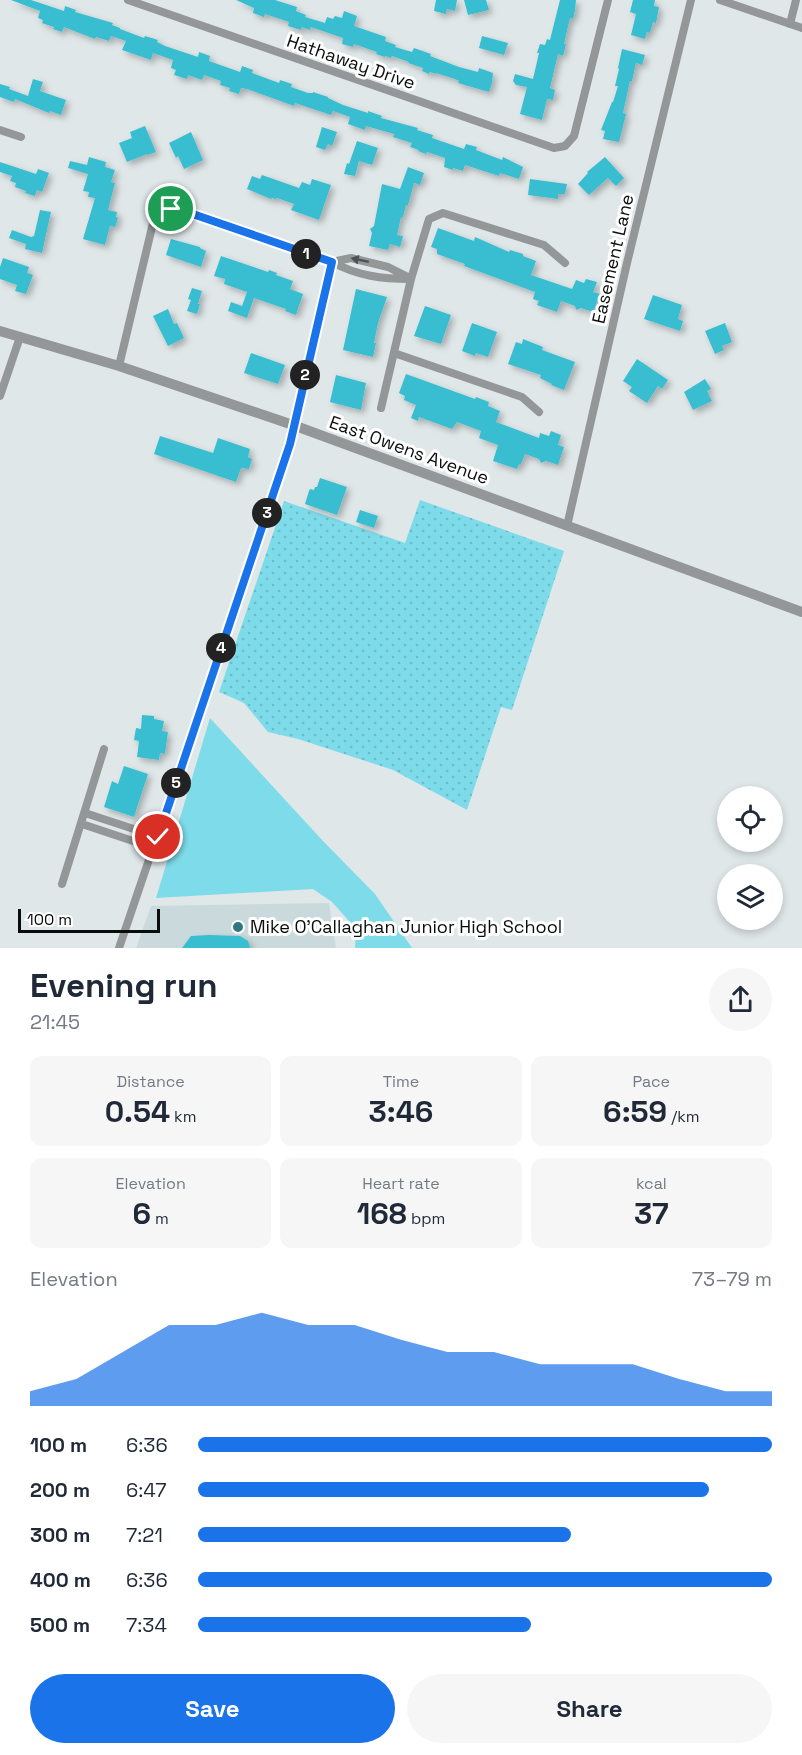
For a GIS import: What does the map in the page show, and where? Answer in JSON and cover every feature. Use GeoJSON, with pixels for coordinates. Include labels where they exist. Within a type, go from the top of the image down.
{"type":"FeatureCollection","features":[{"type":"Feature","properties":{"kind":"street","name":"Hathaway Drive"},"geometry":{"type":"LineString","coordinates":[[128,0],[554,148],[565,146],[574,136],[608,0]]}},
{"type":"Feature","properties":{"kind":"street","name":"Easement Lane"},"geometry":{"type":"LineString","coordinates":[[567,526],[627,263],[691,0]]}},
{"type":"Feature","properties":{"kind":"street"},"geometry":{"type":"LineString","coordinates":[[720,0],[802,28]]}},
{"type":"Feature","properties":{"kind":"street"},"geometry":{"type":"LineString","coordinates":[[790,24],[796,0]]}},
{"type":"Feature","properties":{"kind":"street"},"geometry":{"type":"LineString","coordinates":[[0,130],[21,137]]}},
{"type":"Feature","properties":{"kind":"street"},"geometry":{"type":"LineString","coordinates":[[119,366],[153,223],[161,214],[171,209],[181,210],[332,262],[349,271],[385,279],[411,279]]}},
{"type":"Feature","properties":{"kind":"street"},"geometry":{"type":"LineString","coordinates":[[381,408],[411,279],[429,219],[443,213],[544,245],[565,263]]}},
{"type":"Feature","properties":{"kind":"street"},"geometry":{"type":"LineString","coordinates":[[332,262],[351,258],[388,267],[411,279]]}},
{"type":"Feature","properties":{"kind":"street"},"geometry":{"type":"LineString","coordinates":[[119,948],[290,444],[332,262]]}},
{"type":"Feature","properties":{"kind":"street","name":"East Owens Avenue"},"geometry":{"type":"LineString","coordinates":[[0,331],[119,366],[293,425],[802,612]]}},
{"type":"Feature","properties":{"kind":"street"},"geometry":{"type":"LineString","coordinates":[[0,396],[20,337]]}},
{"type":"Feature","properties":{"kind":"street"},"geometry":{"type":"LineString","coordinates":[[394,353],[522,397],[539,412]]}},
{"type":"Feature","properties":{"kind":"street"},"geometry":{"type":"LineString","coordinates":[[62,884],[105,749]]}},
{"type":"Feature","properties":{"kind":"street"},"geometry":{"type":"LineString","coordinates":[[85,813],[158,837]]}},
{"type":"Feature","properties":{"kind":"street"},"geometry":{"type":"LineString","coordinates":[[82,824],[154,848]]}},
{"type":"Feature","properties":{"kind":"shaded area"},"geometry":{"type":"Polygon","coordinates":[[[420,500],[564,551],[512,710],[501,707],[467,810],[393,770],[298,739],[268,732],[244,703],[219,692],[284,501],[405,543],[420,500]]]}},
{"type":"Feature","properties":{"kind":"shaded area"},"geometry":{"type":"Polygon","coordinates":[[[210,718],[375,894],[412,948],[355,948],[356,929],[332,902],[313,889],[156,898],[210,718]]]}},
{"type":"Feature","properties":{"kind":"shaded area","name":"Mike O'Callaghan Junior High School"},"geometry":{"type":"Polygon","coordinates":[[[329,903],[336,948],[136,948],[151,906],[329,903]]]}},
{"type":"Feature","properties":{"kind":"building"},"geometry":{"type":"Polygon","coordinates":[[[11,0],[31,0],[64,11],[65,6],[76,10],[75,12],[113,23],[112,25],[120,29],[144,38],[145,36],[158,40],[157,42],[165,46],[198,57],[199,52],[210,56],[209,61],[240,72],[242,66],[253,70],[252,73],[279,83],[280,80],[308,93],[313,92],[343,105],[418,128],[417,130],[433,135],[432,138],[464,149],[466,144],[477,147],[476,150],[502,160],[503,157],[523,167],[519,179],[500,173],[499,176],[465,165],[463,171],[444,167],[445,158],[418,151],[410,147],[412,143],[393,137],[394,134],[366,126],[365,130],[348,124],[350,117],[333,111],[331,115],[295,103],[294,106],[247,89],[241,88],[239,94],[220,85],[221,81],[204,75],[202,80],[188,75],[187,79],[174,75],[176,70],[171,68],[173,60],[153,53],[151,60],[122,50],[126,41],[111,36],[109,41],[96,37],[95,39],[64,27],[62,32],[53,29],[54,27],[42,23],[43,20],[38,18],[40,11],[11,0]]]}},
{"type":"Feature","properties":{"kind":"building"},"geometry":{"type":"Polygon","coordinates":[[[236,0],[275,0],[297,7],[296,11],[306,15],[305,17],[325,23],[327,17],[342,18],[344,11],[357,16],[354,26],[386,37],[385,41],[396,45],[395,47],[412,52],[414,48],[459,67],[478,72],[479,68],[493,73],[489,92],[458,83],[459,81],[455,79],[436,73],[430,72],[429,74],[422,71],[423,68],[392,56],[391,58],[385,57],[354,44],[353,47],[342,44],[343,38],[311,27],[310,30],[302,27],[301,30],[288,26],[289,22],[265,14],[264,17],[253,13],[254,8],[236,0]]]}},
{"type":"Feature","properties":{"kind":"building"},"geometry":{"type":"Polygon","coordinates":[[[436,0],[457,0],[455,11],[447,9],[446,14],[434,11],[436,0]]]}},
{"type":"Feature","properties":{"kind":"building"},"geometry":{"type":"Polygon","coordinates":[[[464,0],[486,0],[489,10],[468,15],[464,0]]]}},
{"type":"Feature","properties":{"kind":"building"},"geometry":{"type":"Polygon","coordinates":[[[560,0],[576,0],[575,10],[573,19],[570,18],[563,56],[558,54],[550,88],[555,90],[553,100],[547,99],[542,120],[520,114],[527,87],[516,85],[513,81],[515,74],[533,79],[540,44],[545,45],[547,39],[550,40],[560,0]]]}},
{"type":"Feature","properties":{"kind":"building"},"geometry":{"type":"Polygon","coordinates":[[[633,0],[655,0],[654,6],[659,7],[656,23],[653,22],[650,33],[647,32],[645,39],[631,35],[636,14],[630,12],[633,0]]]}},
{"type":"Feature","properties":{"kind":"building"},"geometry":{"type":"Polygon","coordinates":[[[482,36],[508,43],[504,55],[479,48],[482,36]]]}},
{"type":"Feature","properties":{"kind":"building"},"geometry":{"type":"Polygon","coordinates":[[[622,49],[645,55],[642,65],[636,63],[632,81],[630,81],[623,113],[626,114],[619,142],[603,139],[605,131],[601,130],[618,86],[615,86],[622,49]]]}},
{"type":"Feature","properties":{"kind":"building"},"geometry":{"type":"Polygon","coordinates":[[[33,79],[43,82],[40,91],[66,100],[61,115],[50,111],[49,113],[15,99],[14,102],[0,97],[0,84],[28,96],[33,79]]]}},
{"type":"Feature","properties":{"kind":"building"},"geometry":{"type":"Polygon","coordinates":[[[145,126],[156,152],[127,162],[119,143],[132,138],[130,132],[145,126]]]}},
{"type":"Feature","properties":{"kind":"building"},"geometry":{"type":"Polygon","coordinates":[[[322,127],[337,132],[332,146],[328,144],[325,150],[316,147],[322,127]]]}},
{"type":"Feature","properties":{"kind":"building"},"geometry":{"type":"Polygon","coordinates":[[[191,132],[203,160],[184,169],[169,143],[191,132]]]}},
{"type":"Feature","properties":{"kind":"building"},"geometry":{"type":"Polygon","coordinates":[[[357,141],[378,148],[372,165],[359,161],[355,176],[344,174],[347,163],[349,164],[357,141]]]}},
{"type":"Feature","properties":{"kind":"building"},"geometry":{"type":"Polygon","coordinates":[[[89,157],[106,162],[105,167],[115,170],[111,182],[115,183],[108,210],[117,212],[116,217],[118,218],[115,227],[110,226],[105,245],[83,239],[95,198],[88,197],[89,192],[83,191],[88,174],[68,168],[70,161],[87,165],[89,157]]]}},
{"type":"Feature","properties":{"kind":"building"},"geometry":{"type":"Polygon","coordinates":[[[605,157],[624,178],[616,186],[608,178],[589,195],[578,184],[587,172],[605,157]]]}},
{"type":"Feature","properties":{"kind":"building"},"geometry":{"type":"Polygon","coordinates":[[[0,162],[36,174],[38,169],[49,173],[42,192],[37,190],[35,196],[15,187],[16,183],[10,181],[12,176],[0,172],[0,162]]]}},
{"type":"Feature","properties":{"kind":"building"},"geometry":{"type":"Polygon","coordinates":[[[408,167],[424,173],[420,185],[414,183],[408,205],[401,217],[397,235],[403,236],[400,247],[390,244],[388,250],[369,246],[372,233],[370,229],[374,226],[382,184],[400,189],[408,167]]]}},
{"type":"Feature","properties":{"kind":"building"},"geometry":{"type":"Polygon","coordinates":[[[262,175],[299,188],[302,182],[310,185],[312,179],[331,185],[319,220],[291,210],[294,204],[277,198],[271,199],[247,189],[252,176],[260,179],[262,175]]]}},
{"type":"Feature","properties":{"kind":"building"},"geometry":{"type":"Polygon","coordinates":[[[530,179],[567,184],[565,194],[558,194],[558,199],[528,195],[530,179]]]}},
{"type":"Feature","properties":{"kind":"building"},"geometry":{"type":"Polygon","coordinates":[[[40,210],[51,212],[42,253],[25,249],[26,244],[9,238],[12,230],[34,236],[40,210]]]}},
{"type":"Feature","properties":{"kind":"building"},"geometry":{"type":"Polygon","coordinates":[[[438,228],[474,241],[475,237],[509,252],[510,250],[523,254],[536,261],[531,275],[572,289],[576,280],[584,283],[586,279],[597,282],[593,292],[600,294],[593,312],[581,308],[576,310],[575,306],[561,301],[557,312],[537,305],[539,301],[533,299],[535,292],[437,254],[437,249],[431,247],[438,228]]]}},
{"type":"Feature","properties":{"kind":"building"},"geometry":{"type":"Polygon","coordinates":[[[171,239],[200,247],[206,251],[201,267],[166,255],[171,239]]]}},
{"type":"Feature","properties":{"kind":"building"},"geometry":{"type":"Polygon","coordinates":[[[221,256],[268,272],[269,270],[293,281],[290,289],[303,294],[296,315],[285,311],[286,309],[254,298],[247,318],[228,311],[231,302],[242,306],[247,292],[224,284],[225,279],[214,276],[221,256]]]}},
{"type":"Feature","properties":{"kind":"building"},"geometry":{"type":"Polygon","coordinates":[[[3,258],[29,267],[27,273],[33,275],[26,294],[15,291],[17,285],[0,279],[3,258]]]}},
{"type":"Feature","properties":{"kind":"building"},"geometry":{"type":"Polygon","coordinates":[[[192,288],[202,291],[197,314],[187,311],[192,288]]]}},
{"type":"Feature","properties":{"kind":"building"},"geometry":{"type":"Polygon","coordinates":[[[356,289],[387,297],[378,323],[373,357],[343,350],[356,289]]]}},
{"type":"Feature","properties":{"kind":"building"},"geometry":{"type":"Polygon","coordinates":[[[653,295],[682,305],[678,319],[683,321],[680,331],[644,319],[653,295]]]}},
{"type":"Feature","properties":{"kind":"building"},"geometry":{"type":"Polygon","coordinates":[[[425,306],[451,315],[441,344],[414,336],[425,306]]]}},
{"type":"Feature","properties":{"kind":"building"},"geometry":{"type":"Polygon","coordinates":[[[168,309],[174,324],[177,323],[184,338],[168,346],[153,316],[168,309]]]}},
{"type":"Feature","properties":{"kind":"building"},"geometry":{"type":"Polygon","coordinates":[[[472,323],[497,332],[488,357],[476,353],[475,356],[462,351],[472,323]]]}},
{"type":"Feature","properties":{"kind":"building"},"geometry":{"type":"Polygon","coordinates":[[[725,323],[732,342],[722,346],[724,350],[715,354],[705,331],[725,323]]]}},
{"type":"Feature","properties":{"kind":"building"},"geometry":{"type":"Polygon","coordinates":[[[523,339],[543,347],[542,350],[575,362],[564,390],[540,378],[541,375],[508,364],[516,342],[522,344],[523,339]]]}},
{"type":"Feature","properties":{"kind":"building"},"geometry":{"type":"Polygon","coordinates":[[[251,353],[285,365],[278,384],[244,373],[251,353]]]}},
{"type":"Feature","properties":{"kind":"building"},"geometry":{"type":"Polygon","coordinates":[[[637,359],[668,380],[662,389],[658,386],[647,403],[629,391],[632,387],[623,381],[637,359]]]}},
{"type":"Feature","properties":{"kind":"building"},"geometry":{"type":"Polygon","coordinates":[[[406,374],[489,402],[488,406],[500,411],[496,422],[539,438],[540,433],[549,436],[551,431],[561,435],[558,445],[564,447],[558,465],[546,461],[541,463],[539,459],[525,454],[517,469],[493,461],[498,445],[479,438],[481,431],[457,422],[452,429],[419,417],[418,421],[411,418],[416,405],[404,400],[405,396],[399,393],[406,374]]]}},
{"type":"Feature","properties":{"kind":"building"},"geometry":{"type":"Polygon","coordinates":[[[336,375],[366,383],[361,410],[330,402],[336,375]]]}},
{"type":"Feature","properties":{"kind":"building"},"geometry":{"type":"Polygon","coordinates":[[[705,379],[711,389],[707,391],[712,401],[693,410],[684,392],[705,379]]]}},
{"type":"Feature","properties":{"kind":"building"},"geometry":{"type":"Polygon","coordinates":[[[160,436],[213,453],[218,438],[250,449],[248,457],[252,459],[249,469],[241,468],[236,482],[154,454],[160,436]]]}},
{"type":"Feature","properties":{"kind":"building"},"geometry":{"type":"Polygon","coordinates":[[[320,478],[347,487],[337,515],[305,504],[310,489],[314,490],[317,487],[320,478]]]}},
{"type":"Feature","properties":{"kind":"building"},"geometry":{"type":"Polygon","coordinates":[[[360,510],[378,516],[374,528],[356,522],[360,510]]]}},
{"type":"Feature","properties":{"kind":"building"},"geometry":{"type":"Polygon","coordinates":[[[142,715],[154,716],[154,719],[164,721],[162,731],[168,732],[165,754],[160,753],[159,760],[137,757],[139,741],[134,740],[136,728],[141,729],[142,715]]]}},
{"type":"Feature","properties":{"kind":"building"},"geometry":{"type":"Polygon","coordinates":[[[124,766],[148,774],[134,817],[104,807],[112,781],[118,784],[124,766]]]}},
{"type":"Feature","properties":{"kind":"building"},"geometry":{"type":"Polygon","coordinates":[[[191,936],[240,936],[248,941],[250,948],[182,948],[191,936]]]}},
{"type":"Feature","properties":{"kind":"place","name":"Mike O'Callaghan Junior High School"},"geometry":{"type":"Point","coordinates":[238,927]}},
{"type":"Feature","properties":{"kind":"route"},"geometry":{"type":"LineString","coordinates":[[158,837],[290,444],[332,262],[181,210],[171,209]]}}]}
